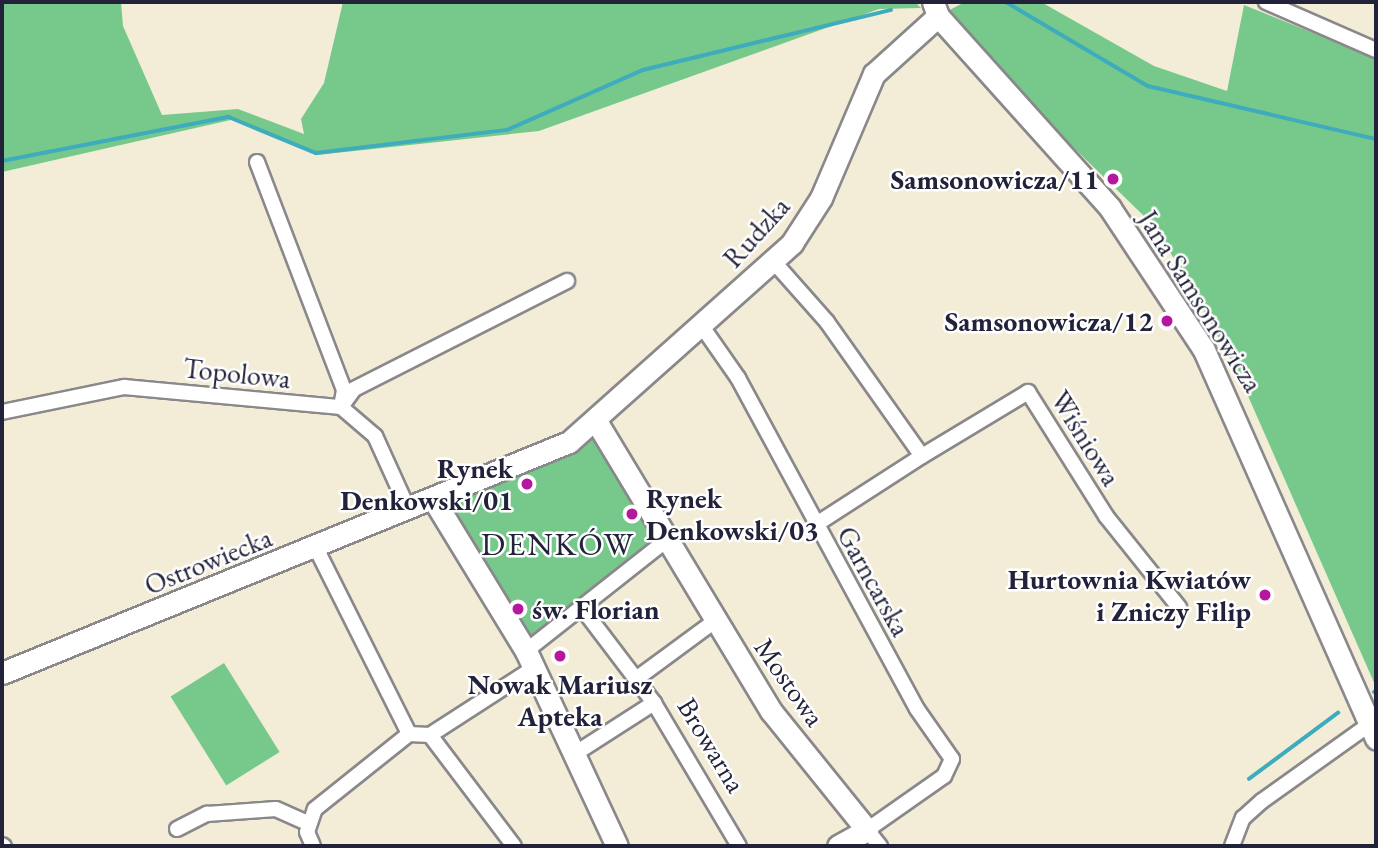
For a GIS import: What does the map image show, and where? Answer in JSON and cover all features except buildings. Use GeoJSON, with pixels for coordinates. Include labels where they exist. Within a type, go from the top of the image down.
{"type":"FeatureCollection","features":[{"type":"Feature","properties":{"kind":"street","name":"Jana Samsonowicza"},"geometry":{"type":"LineString","coordinates":[[915,2],[935,9],[1110,208],[1193,331],[1239,417],[1373,732]]}},
{"type":"Feature","properties":{"kind":"street"},"geometry":{"type":"LineString","coordinates":[[1266,2],[1376,50]]}},
{"type":"Feature","properties":{"kind":"street","name":"Rudzka"},"geometry":{"type":"LineString","coordinates":[[435,502],[569,442],[774,262],[821,198],[874,74],[935,9]]}},
{"type":"Feature","properties":{"kind":"street"},"geometry":{"type":"LineString","coordinates":[[257,162],[344,390],[341,407]]}},
{"type":"Feature","properties":{"kind":"street"},"geometry":{"type":"LineString","coordinates":[[774,262],[827,323],[922,456]]}},
{"type":"Feature","properties":{"kind":"street"},"geometry":{"type":"LineString","coordinates":[[341,407],[354,389],[567,281]]}},
{"type":"Feature","properties":{"kind":"street","name":"Garncarska"},"geometry":{"type":"LineString","coordinates":[[701,325],[738,378],[814,525],[952,759],[944,776],[874,838]]}},
{"type":"Feature","properties":{"kind":"street","name":"Topolowa"},"geometry":{"type":"LineString","coordinates":[[2,412],[124,387],[341,407]]}},
{"type":"Feature","properties":{"kind":"street","name":"Wiśniowa"},"geometry":{"type":"LineString","coordinates":[[814,525],[1028,392],[1106,516],[1179,607]]}},
{"type":"Feature","properties":{"kind":"street"},"geometry":{"type":"LineString","coordinates":[[341,407],[375,436],[409,511]]}},
{"type":"Feature","properties":{"kind":"street","name":"Mostowa"},"geometry":{"type":"LineString","coordinates":[[596,421],[664,542],[771,711],[874,838]]}},
{"type":"Feature","properties":{"kind":"street"},"geometry":{"type":"LineString","coordinates":[[435,502],[529,661],[576,753],[617,846]]}},
{"type":"Feature","properties":{"kind":"street","name":"Ostrowiecka"},"geometry":{"type":"LineString","coordinates":[[2,673],[435,502]]}},
{"type":"Feature","properties":{"kind":"street"},"geometry":{"type":"LineString","coordinates":[[313,846],[308,823],[324,801],[409,734],[430,735],[529,661],[582,608],[664,542]]}},
{"type":"Feature","properties":{"kind":"street"},"geometry":{"type":"LineString","coordinates":[[316,548],[409,734]]}},
{"type":"Feature","properties":{"kind":"street","name":"Browarna"},"geometry":{"type":"LineString","coordinates":[[582,608],[654,703],[739,846]]}},
{"type":"Feature","properties":{"kind":"street"},"geometry":{"type":"LineString","coordinates":[[636,679],[715,621]]}},
{"type":"Feature","properties":{"kind":"street"},"geometry":{"type":"LineString","coordinates":[[576,753],[654,703]]}},
{"type":"Feature","properties":{"kind":"street"},"geometry":{"type":"LineString","coordinates":[[1231,846],[1243,818],[1262,801],[1373,732]]}},
{"type":"Feature","properties":{"kind":"street"},"geometry":{"type":"LineString","coordinates":[[430,735],[514,846]]}},
{"type":"Feature","properties":{"kind":"street"},"geometry":{"type":"LineString","coordinates":[[177,829],[208,814],[275,809],[308,823]]}},
{"type":"Feature","properties":{"kind":"street"},"geometry":{"type":"LineString","coordinates":[[838,846],[874,838]]}},
{"type":"Feature","properties":{"kind":"green space"},"geometry":{"type":"Polygon","coordinates":[[[2,2],[121,2],[123,26],[162,115],[238,109],[304,134],[301,119],[324,83],[343,2],[915,2],[921,8],[879,9],[539,131],[317,155],[235,119],[2,172],[2,2]]]}},
{"type":"Feature","properties":{"kind":"green space"},"geometry":{"type":"Polygon","coordinates":[[[965,2],[1041,2],[1154,66],[1227,91],[1244,5],[1376,58],[1376,687],[1237,371],[1178,264],[1146,218],[938,16],[965,2]]]}},
{"type":"Feature","properties":{"kind":"green space"},"geometry":{"type":"Polygon","coordinates":[[[596,421],[664,542],[526,651],[435,502],[596,421]]]}},
{"type":"Feature","properties":{"kind":"green space"},"geometry":{"type":"Polygon","coordinates":[[[224,663],[280,752],[226,785],[171,696],[224,663]]]}},
{"type":"Feature","properties":{"kind":"waterway"},"geometry":{"type":"LineString","coordinates":[[1006,2],[1148,86],[1376,139]]}},
{"type":"Feature","properties":{"kind":"waterway"},"geometry":{"type":"LineString","coordinates":[[2,161],[229,117],[316,153],[507,130],[643,70],[891,10]]}},
{"type":"Feature","properties":{"kind":"waterway"},"geometry":{"type":"LineString","coordinates":[[1249,779],[1338,713]]}},
{"type":"Feature","properties":{"kind":"place","name":"Samsonowicza/11"},"geometry":{"type":"Point","coordinates":[1113,179]}},
{"type":"Feature","properties":{"kind":"place","name":"Samsonowicza/12"},"geometry":{"type":"Point","coordinates":[1167,321]}},
{"type":"Feature","properties":{"kind":"place","name":"Rynek Denkowski/01"},"geometry":{"type":"Point","coordinates":[527,484]}},
{"type":"Feature","properties":{"kind":"place","name":"Rynek Denkowski/03"},"geometry":{"type":"Point","coordinates":[632,514]}},
{"type":"Feature","properties":{"kind":"place","name":"Hurtownia Kwiatów i Zniczy Filip"},"geometry":{"type":"Point","coordinates":[1265,595]}},
{"type":"Feature","properties":{"kind":"place","name":"św. Florian"},"geometry":{"type":"Point","coordinates":[518,609]}},
{"type":"Feature","properties":{"kind":"place","name":"Nowak Mariusz Apteka"},"geometry":{"type":"Point","coordinates":[560,656]}},
{"type":"Feature","properties":{"kind":"district","name":"DENKÓW"},"geometry":{"type":"Point","coordinates":[558,544]}}]}
